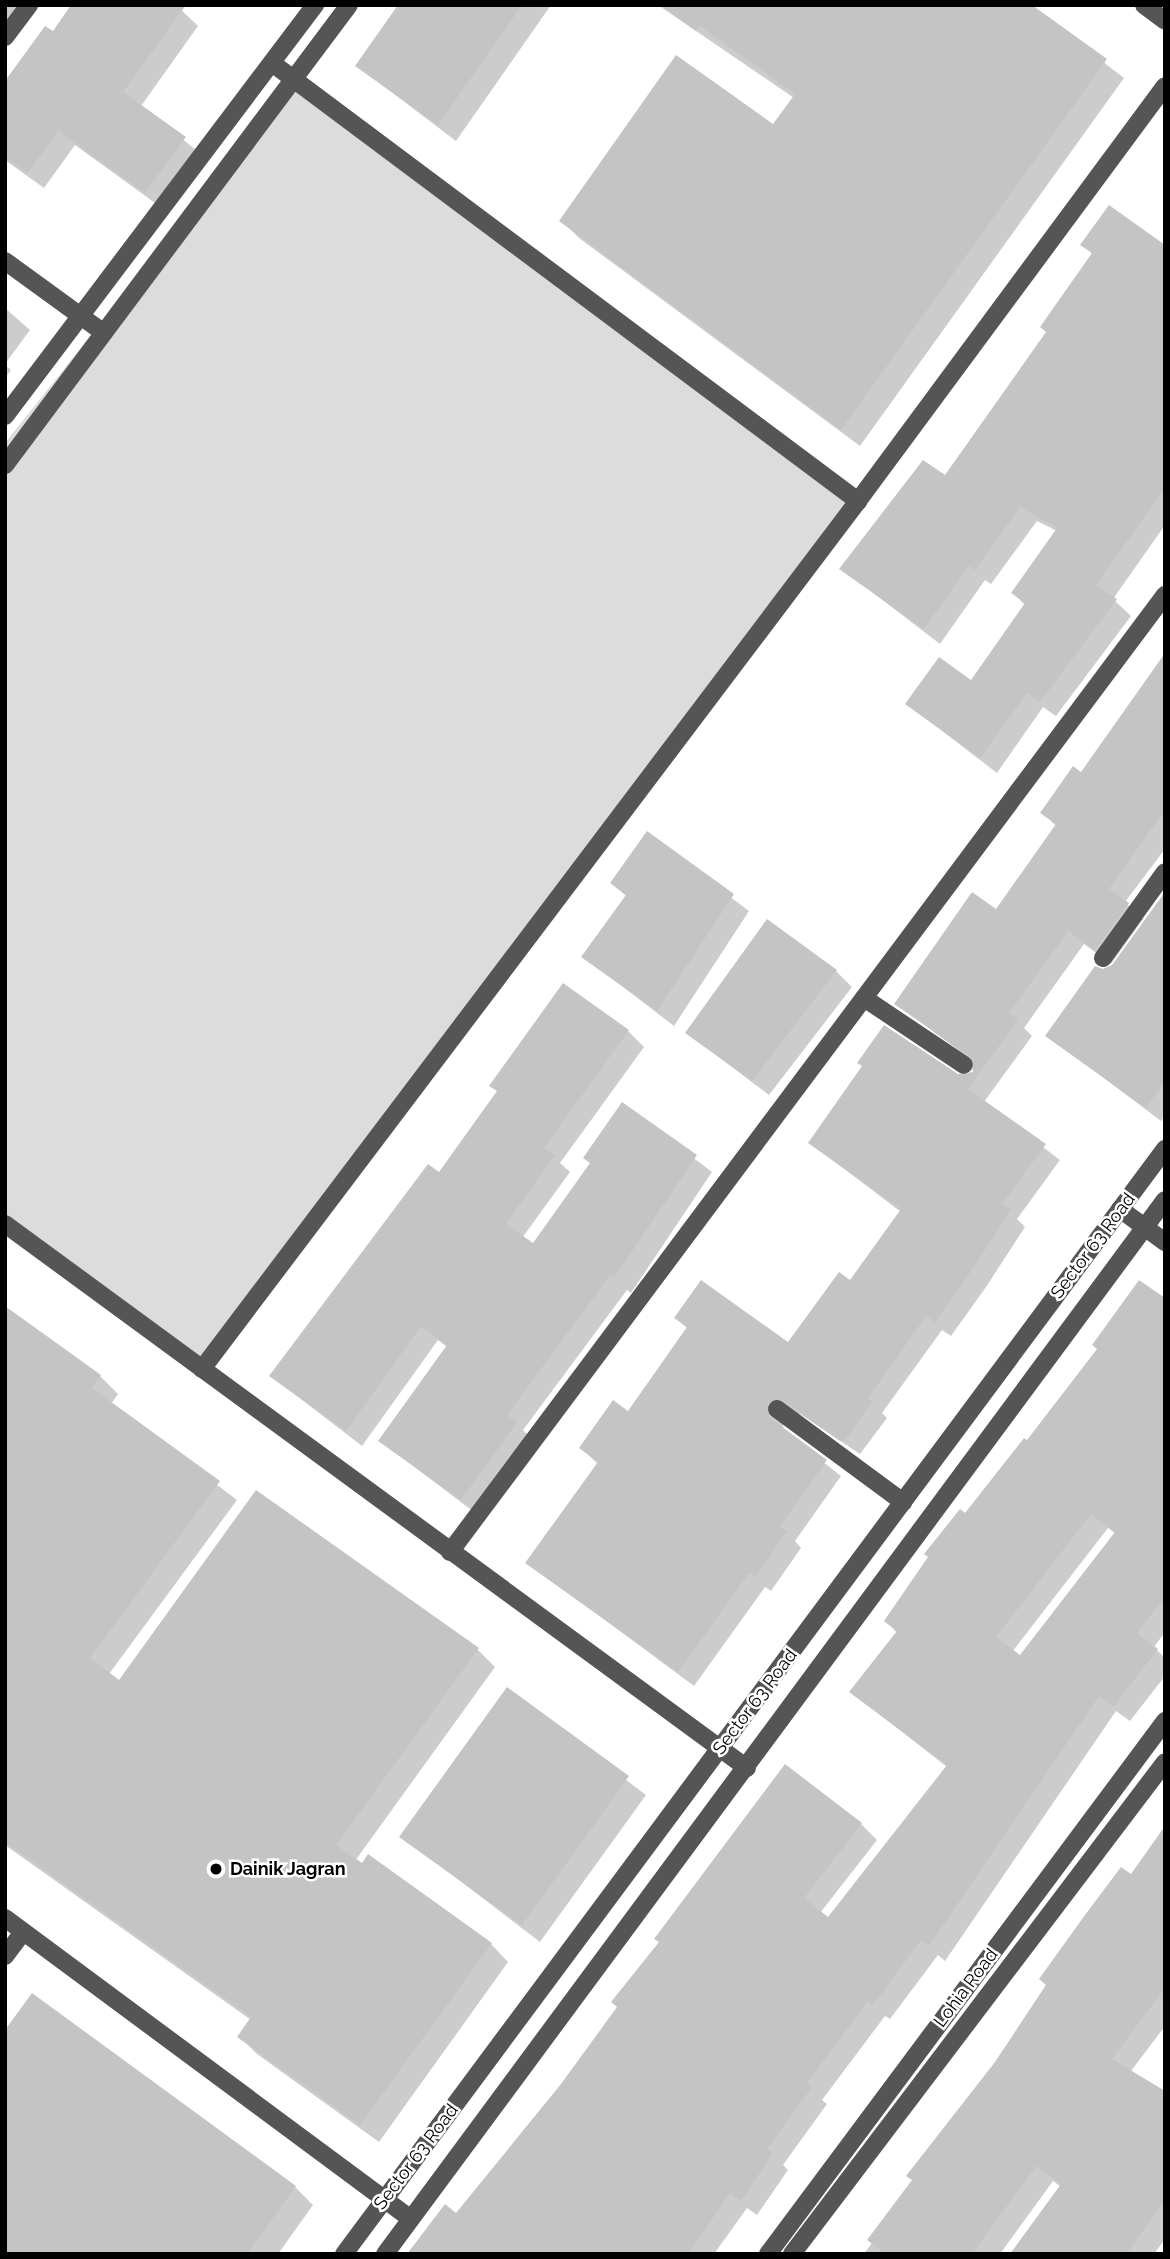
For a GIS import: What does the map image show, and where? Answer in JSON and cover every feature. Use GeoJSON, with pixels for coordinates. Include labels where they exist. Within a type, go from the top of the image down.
{"type":"FeatureCollection","features":[{"type":"Feature","properties":{"kind":"street"},"geometry":{"type":"LineString","coordinates":[[5,37],[29,5]]}},
{"type":"Feature","properties":{"kind":"street"},"geometry":{"type":"LineString","coordinates":[[5,416],[315,5]]}},
{"type":"Feature","properties":{"kind":"street"},"geometry":{"type":"LineString","coordinates":[[5,465],[349,5]]}},
{"type":"Feature","properties":{"kind":"street"},"geometry":{"type":"LineString","coordinates":[[1144,5],[1165,21]]}},
{"type":"Feature","properties":{"kind":"street"},"geometry":{"type":"LineString","coordinates":[[272,63],[858,501]]}},
{"type":"Feature","properties":{"kind":"street"},"geometry":{"type":"LineString","coordinates":[[202,1369],[858,501],[1165,86]]}},
{"type":"Feature","properties":{"kind":"street"},"geometry":{"type":"LineString","coordinates":[[5,261],[104,333]]}},
{"type":"Feature","properties":{"kind":"street"},"geometry":{"type":"LineString","coordinates":[[450,1552],[1165,595]]}},
{"type":"Feature","properties":{"kind":"street"},"geometry":{"type":"LineString","coordinates":[[1103,958],[1165,872]]}},
{"type":"Feature","properties":{"kind":"street"},"geometry":{"type":"LineString","coordinates":[[864,998],[964,1065]]}},
{"type":"Feature","properties":{"kind":"street","name":"Sector 63 Road"},"geometry":{"type":"LineString","coordinates":[[344,2254],[1165,1149]]}},
{"type":"Feature","properties":{"kind":"street"},"geometry":{"type":"LineString","coordinates":[[1134,1190],[1163,1207]]}},
{"type":"Feature","properties":{"kind":"street","name":"Sector 63 Road"},"geometry":{"type":"LineString","coordinates":[[386,2254],[1145,1227],[1163,1207]]}},
{"type":"Feature","properties":{"kind":"street"},"geometry":{"type":"LineString","coordinates":[[1120,1209],[1165,1242]]}},
{"type":"Feature","properties":{"kind":"street"},"geometry":{"type":"LineString","coordinates":[[5,1224],[747,1768]]}},
{"type":"Feature","properties":{"kind":"street"},"geometry":{"type":"LineString","coordinates":[[777,1409],[904,1502]]}},
{"type":"Feature","properties":{"kind":"street","name":"Lohia Road"},"geometry":{"type":"LineString","coordinates":[[768,2254],[1165,1721]]}},
{"type":"Feature","properties":{"kind":"street","name":"Lohia Road"},"geometry":{"type":"LineString","coordinates":[[792,2254],[1165,1762]]}},
{"type":"Feature","properties":{"kind":"street"},"geometry":{"type":"LineString","coordinates":[[5,1918],[411,2219]]}},
{"type":"Feature","properties":{"kind":"street"},"geometry":{"type":"LineString","coordinates":[[5,1956],[23,1932]]}},
{"type":"Feature","properties":{"kind":"shaded area"},"geometry":{"type":"Polygon","coordinates":[[[294,80],[858,501],[202,1369],[5,1224],[5,443],[294,80]]]}},
{"type":"Feature","properties":{"kind":"building"},"geometry":{"type":"Polygon","coordinates":[[[71,5],[186,5],[123,92],[186,137],[145,193],[58,131],[28,173],[5,157],[5,81],[45,26],[53,31],[71,5]]]}},
{"type":"Feature","properties":{"kind":"building"},"geometry":{"type":"Polygon","coordinates":[[[398,5],[522,5],[438,125],[355,66],[398,5]]]}},
{"type":"Feature","properties":{"kind":"building"},"geometry":{"type":"Polygon","coordinates":[[[660,5],[1032,5],[1107,59],[841,430],[559,221],[676,55],[773,124],[795,94],[700,26],[696,31],[660,5]]]}},
{"type":"Feature","properties":{"kind":"building"},"geometry":{"type":"Polygon","coordinates":[[[1109,205],[1165,245],[1165,488],[1096,585],[1117,599],[1040,702],[1027,693],[980,758],[905,704],[939,657],[971,680],[1025,603],[1011,593],[1057,528],[1020,507],[975,570],[969,566],[924,629],[839,569],[923,460],[945,475],[1046,332],[1040,327],[1092,253],[1080,245],[1109,205]]]}},
{"type":"Feature","properties":{"kind":"building"},"geometry":{"type":"Polygon","coordinates":[[[1165,653],[1165,810],[1109,889],[1129,903],[1095,950],[1068,931],[1009,1013],[1018,1020],[968,1089],[1046,1144],[1002,1204],[1011,1210],[971,1271],[935,1322],[926,1316],[868,1398],[873,1401],[845,1440],[840,1441],[783,1400],[768,1403],[770,1418],[827,1460],[780,1526],[787,1531],[755,1577],[749,1573],[678,1672],[525,1563],[598,1462],[579,1448],[613,1400],[628,1411],[687,1327],[674,1318],[701,1280],[788,1342],[839,1272],[850,1280],[901,1209],[808,1143],[862,1066],[857,1063],[884,1025],[958,1074],[973,1072],[970,1056],[894,1004],[972,892],[996,909],[1056,824],[1040,813],[1073,766],[1081,772],[1165,653]]]}},
{"type":"Feature","properties":{"kind":"building"},"geometry":{"type":"Polygon","coordinates":[[[647,831],[734,894],[657,1011],[581,957],[626,895],[610,883],[647,831]]]}},
{"type":"Feature","properties":{"kind":"building"},"geometry":{"type":"Polygon","coordinates":[[[1165,892],[1165,1081],[1146,1108],[1045,1036],[1095,966],[1103,969],[1112,965],[1165,892]]]}},
{"type":"Feature","properties":{"kind":"building"},"geometry":{"type":"Polygon","coordinates":[[[767,919],[837,970],[752,1081],[685,1033],[767,919]]]}},
{"type":"Feature","properties":{"kind":"building"},"geometry":{"type":"Polygon","coordinates":[[[563,983],[629,1030],[544,1148],[555,1155],[506,1224],[533,1243],[590,1163],[583,1158],[622,1102],[697,1155],[614,1278],[610,1275],[507,1415],[517,1422],[461,1500],[378,1441],[447,1345],[421,1326],[346,1431],[269,1376],[428,1164],[439,1172],[497,1091],[489,1086],[563,983]]]}},
{"type":"Feature","properties":{"kind":"building"},"geometry":{"type":"Polygon","coordinates":[[[1139,1280],[1165,1298],[1165,1597],[1137,1633],[1158,1649],[1113,1707],[1099,1696],[929,1946],[921,1940],[873,2005],[868,2001],[807,2083],[812,2087],[767,2149],[773,2153],[741,2201],[730,2193],[688,2254],[407,2254],[445,2204],[456,2213],[561,2084],[617,2007],[611,2002],[659,1942],[654,1939],[785,1764],[862,1823],[804,1898],[828,1917],[947,1765],[849,1692],[897,1631],[884,1621],[928,1557],[924,1554],[960,1509],[965,1513],[1024,1438],[1027,1440],[1097,1349],[1092,1345],[1139,1280]],[[1091,1514],[996,1637],[1020,1655],[1115,1532],[1091,1514]]]}},
{"type":"Feature","properties":{"kind":"building"},"geometry":{"type":"Polygon","coordinates":[[[5,1306],[101,1375],[92,1388],[220,1481],[90,1658],[119,1680],[256,1490],[479,1648],[336,1845],[362,1863],[368,1854],[492,1943],[360,2125],[237,2037],[251,2017],[5,1842],[5,1306]]]}},
{"type":"Feature","properties":{"kind":"building"},"geometry":{"type":"Polygon","coordinates":[[[507,1687],[629,1776],[522,1925],[399,1837],[507,1687]]]}},
{"type":"Feature","properties":{"kind":"building"},"geometry":{"type":"Polygon","coordinates":[[[1165,1826],[1165,1988],[1112,2059],[1165,2091],[1165,2200],[1126,2254],[1010,2254],[1061,2184],[1036,2166],[972,2254],[886,2254],[867,2240],[912,2180],[906,2176],[995,2062],[1046,1985],[1039,1979],[1085,1915],[1121,1867],[1131,1874],[1165,1826]]]}},
{"type":"Feature","properties":{"kind":"building"},"geometry":{"type":"Polygon","coordinates":[[[32,1993],[296,2186],[247,2254],[5,2254],[5,2030],[32,1993]]]}},
{"type":"Feature","properties":{"kind":"place","name":"Dainik Jagran"},"geometry":{"type":"Point","coordinates":[216,1869]}}]}
